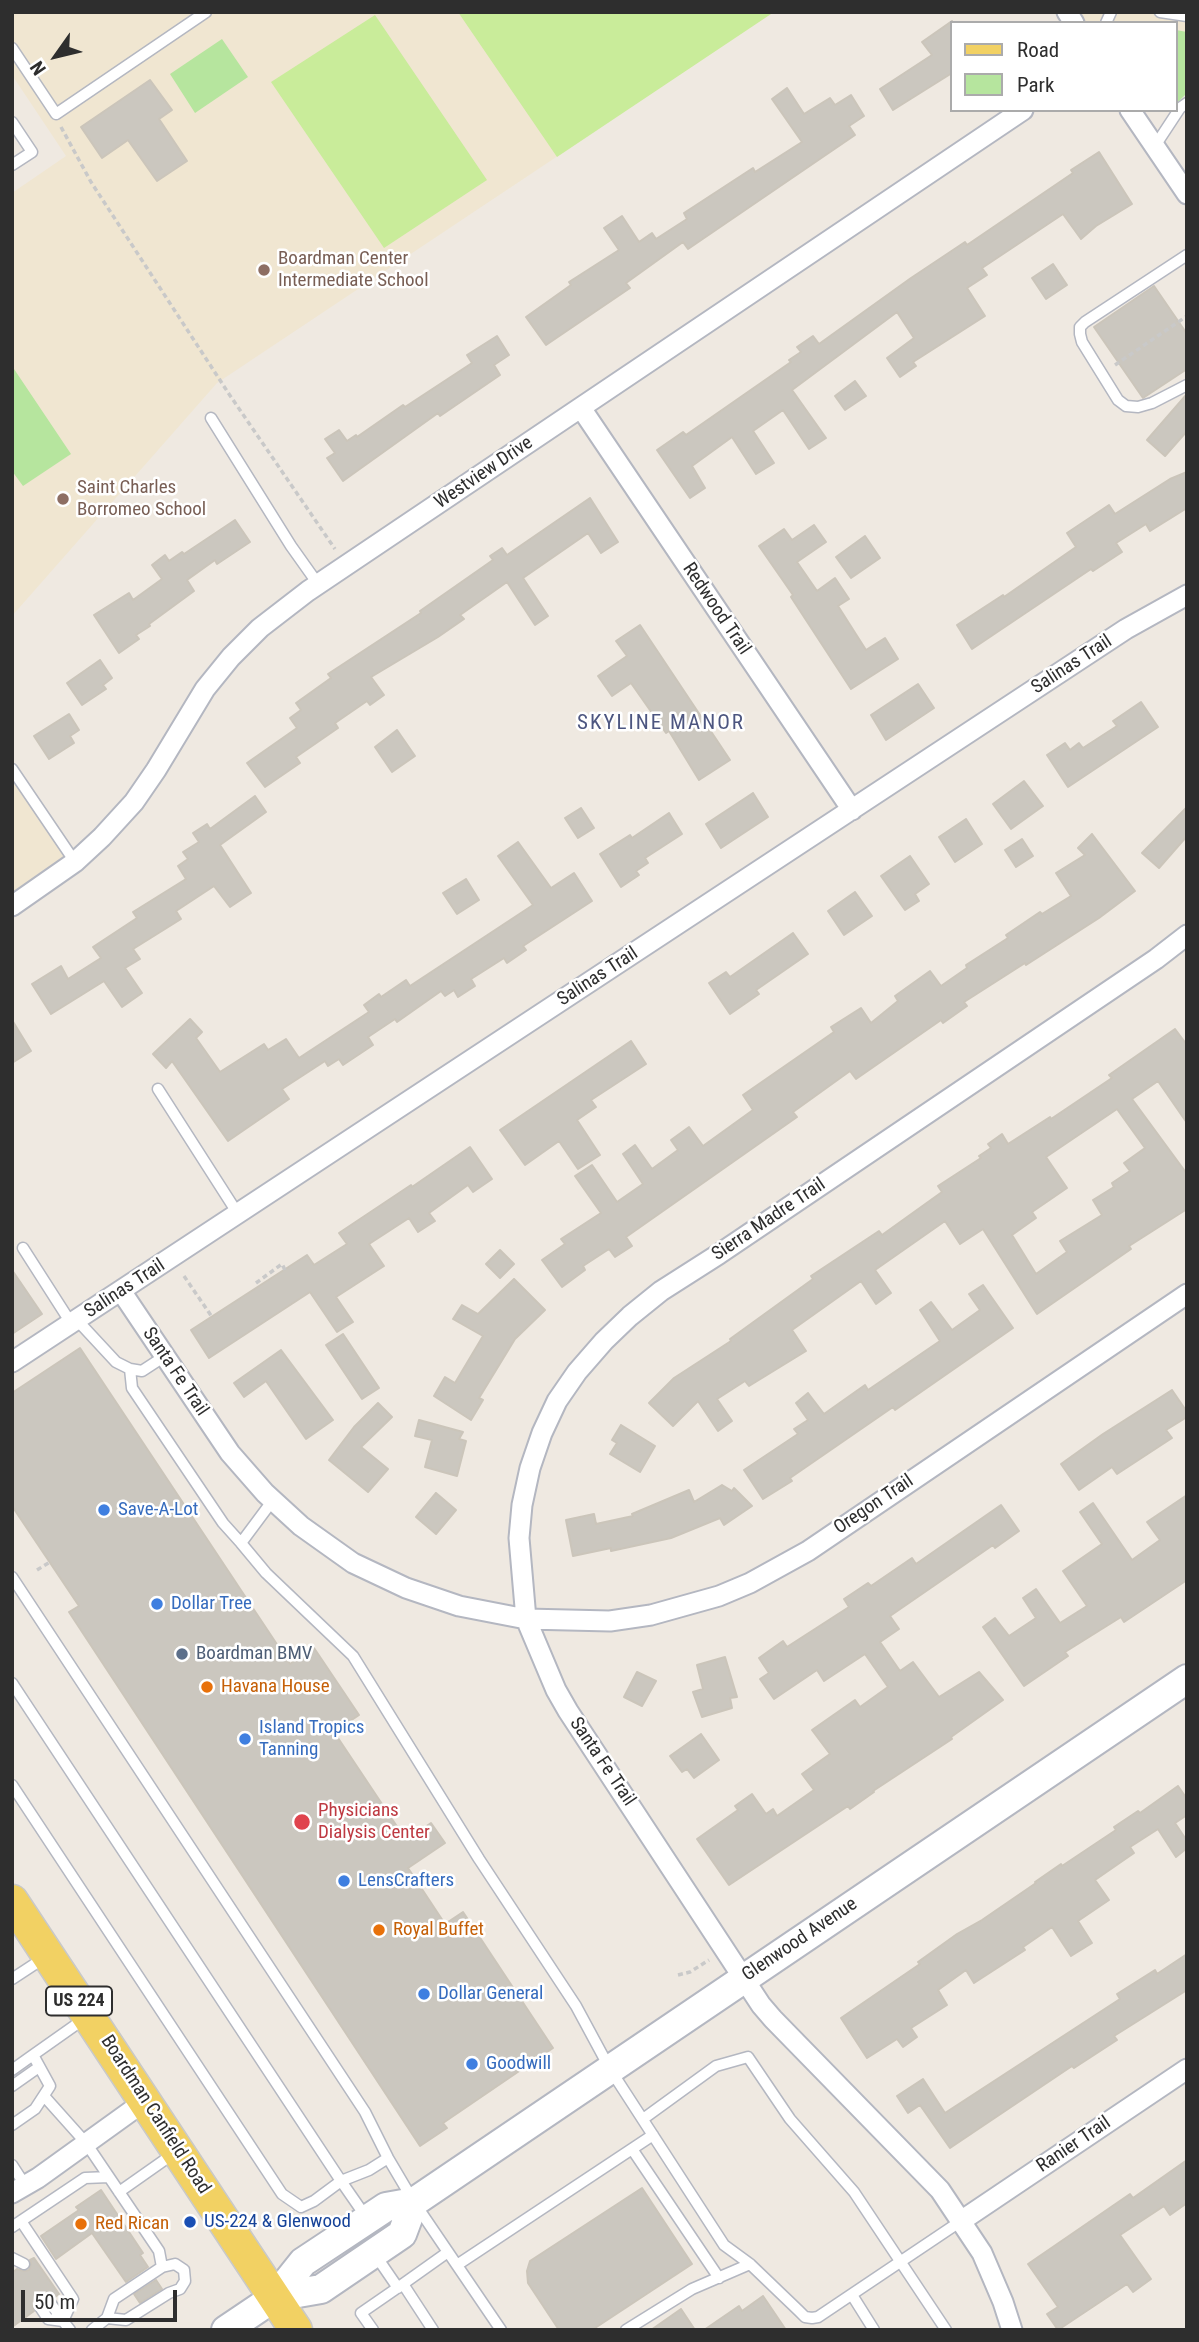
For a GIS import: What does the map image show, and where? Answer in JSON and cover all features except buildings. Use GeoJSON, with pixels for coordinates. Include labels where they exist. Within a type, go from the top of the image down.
{"type":"FeatureCollection","features":[{"type":"Feature","properties":{"kind":"main road","name":"Boardman Canfield Road"},"geometry":{"type":"LineString","coordinates":[[13,1904],[296,2330]]}},
{"type":"Feature","properties":{"kind":"street","name":"Westview Drive"},"geometry":{"type":"LineString","coordinates":[[12,905],[75,862],[134,802],[194,706],[231,657],[260,628],[318,584],[1020,112]]}},
{"type":"Feature","properties":{"kind":"street"},"geometry":{"type":"LineString","coordinates":[[1131,112],[1187,194]]}},
{"type":"Feature","properties":{"kind":"street","name":"Redwood Trail"},"geometry":{"type":"LineString","coordinates":[[581,408],[852,810]]}},
{"type":"Feature","properties":{"kind":"street","name":"Salinas Trail"},"geometry":{"type":"LineString","coordinates":[[12,1362],[1126,629],[1187,595]]}},
{"type":"Feature","properties":{"kind":"street","name":"Sierra Madre Trail"},"geometry":{"type":"LineString","coordinates":[[526,1619],[519,1538],[530,1468],[557,1401],[577,1371],[604,1340],[661,1291],[1145,967],[1187,935]]}},
{"type":"Feature","properties":{"kind":"street","name":"Santa Fe Trail"},"geometry":{"type":"LineString","coordinates":[[121,1292],[230,1453],[273,1500],[325,1544],[353,1563],[406,1588],[459,1606],[526,1619],[556,1690],[568,1711],[773,2020],[940,2190],[982,2253],[1012,2330]]}},
{"type":"Feature","properties":{"kind":"street","name":"Oregon Trail"},"geometry":{"type":"LineString","coordinates":[[526,1619],[610,1621],[651,1615],[719,1596],[750,1583],[807,1551],[1187,1294]]}},
{"type":"Feature","properties":{"kind":"street","name":"Glenwood Avenue"},"geometry":{"type":"LineString","coordinates":[[226,2330],[275,2297],[303,2263],[367,2219],[386,2207],[415,2202],[1187,1679]]}},
{"type":"Feature","properties":{"kind":"street","name":"Ranier Trail"},"geometry":{"type":"LineString","coordinates":[[961,2221],[1187,2069]]}},
{"type":"Feature","properties":{"kind":"street"},"geometry":{"type":"LineString","coordinates":[[19,2189],[145,2101]]}},
{"type":"Feature","properties":{"kind":"street","name":"Glenwood Avenue"},"geometry":{"type":"LineString","coordinates":[[275,2297],[321,2289],[402,2234],[415,2202]]}},
{"type":"Feature","properties":{"kind":"lane"},"geometry":{"type":"LineString","coordinates":[[12,48],[56,114],[206,12]]}},
{"type":"Feature","properties":{"kind":"lane"},"geometry":{"type":"LineString","coordinates":[[1160,12],[1187,16]]}},
{"type":"Feature","properties":{"kind":"lane"},"geometry":{"type":"LineString","coordinates":[[1154,146],[1177,112]]}},
{"type":"Feature","properties":{"kind":"lane"},"geometry":{"type":"LineString","coordinates":[[12,121],[32,152],[12,165]]}},
{"type":"Feature","properties":{"kind":"lane"},"geometry":{"type":"LineString","coordinates":[[1187,254],[1080,327],[1082,342],[1118,400],[1126,406],[1138,407],[1152,403],[1187,385]]}},
{"type":"Feature","properties":{"kind":"lane"},"geometry":{"type":"LineString","coordinates":[[211,418],[318,584]]}},
{"type":"Feature","properties":{"kind":"lane"},"geometry":{"type":"LineString","coordinates":[[12,769],[75,862]]}},
{"type":"Feature","properties":{"kind":"lane"},"geometry":{"type":"LineString","coordinates":[[158,1089],[238,1214]]}},
{"type":"Feature","properties":{"kind":"lane"},"geometry":{"type":"LineString","coordinates":[[23,1248],[74,1322],[116,1363],[142,1371],[165,1356]]}},
{"type":"Feature","properties":{"kind":"lane"},"geometry":{"type":"LineString","coordinates":[[130,1369],[132,1388],[223,1523],[266,1573],[353,1657],[472,1848],[576,2006],[610,2069],[724,2245],[750,2264],[805,2317],[818,2317],[961,2221]]}},
{"type":"Feature","properties":{"kind":"lane"},"geometry":{"type":"LineString","coordinates":[[241,1543],[273,1500]]}},
{"type":"Feature","properties":{"kind":"lane"},"geometry":{"type":"LineString","coordinates":[[12,1577],[365,2112],[388,2158],[415,2202],[501,2330]]}},
{"type":"Feature","properties":{"kind":"lane"},"geometry":{"type":"LineString","coordinates":[[12,1683],[367,2219]]}},
{"type":"Feature","properties":{"kind":"lane"},"geometry":{"type":"LineString","coordinates":[[12,1785],[282,2194],[301,2207],[341,2180],[369,2170],[388,2158]]}},
{"type":"Feature","properties":{"kind":"lane"},"geometry":{"type":"LineString","coordinates":[[12,1979],[48,1955]]}},
{"type":"Feature","properties":{"kind":"lane"},"geometry":{"type":"LineString","coordinates":[[12,2070],[89,2015]]}},
{"type":"Feature","properties":{"kind":"lane"},"geometry":{"type":"LineString","coordinates":[[12,2125],[35,2109],[50,2086],[33,2055]]}},
{"type":"Feature","properties":{"kind":"lane"},"geometry":{"type":"LineString","coordinates":[[643,2119],[716,2066],[748,2057],[790,2119],[854,2192],[946,2330]]}},
{"type":"Feature","properties":{"kind":"lane"},"geometry":{"type":"LineString","coordinates":[[12,2086],[39,2067]]}},
{"type":"Feature","properties":{"kind":"lane"},"geometry":{"type":"LineString","coordinates":[[44,2096],[86,2143],[159,2251],[162,2266]]}},
{"type":"Feature","properties":{"kind":"lane"},"geometry":{"type":"LineString","coordinates":[[457,2265],[653,2135]]}},
{"type":"Feature","properties":{"kind":"lane"},"geometry":{"type":"LineString","coordinates":[[632,2149],[719,2278]]}},
{"type":"Feature","properties":{"kind":"lane"},"geometry":{"type":"LineString","coordinates":[[119,2192],[178,2150]]}},
{"type":"Feature","properties":{"kind":"lane"},"geometry":{"type":"LineString","coordinates":[[12,2165],[19,2189]]}},
{"type":"Feature","properties":{"kind":"lane"},"geometry":{"type":"LineString","coordinates":[[63,2321],[73,2299],[16,2224],[85,2178],[109,2177]]}},
{"type":"Feature","properties":{"kind":"lane"},"geometry":{"type":"LineString","coordinates":[[373,2330],[361,2313],[448,2252]]}},
{"type":"Feature","properties":{"kind":"lane"},"geometry":{"type":"LineString","coordinates":[[374,2253],[433,2330]]}},
{"type":"Feature","properties":{"kind":"lane"},"geometry":{"type":"LineString","coordinates":[[12,2258],[24,2264]]}},
{"type":"Feature","properties":{"kind":"lane"},"geometry":{"type":"LineString","coordinates":[[92,2330],[107,2318],[114,2299],[162,2266],[175,2264],[184,2270],[185,2281],[180,2289],[126,2320],[107,2318]]}},
{"type":"Feature","properties":{"kind":"lane"},"geometry":{"type":"LineString","coordinates":[[626,2330],[692,2289],[750,2264]]}},
{"type":"Feature","properties":{"kind":"lane"},"geometry":{"type":"LineString","coordinates":[[852,2295],[874,2330]]}},
{"type":"Feature","properties":{"kind":"lane"},"geometry":{"type":"LineString","coordinates":[[50,2301],[70,2330]]}},
{"type":"Feature","properties":{"kind":"lane"},"geometry":{"type":"LineString","coordinates":[[40,2307],[48,2319],[63,2321]]}},
{"type":"Feature","properties":{"kind":"path"},"geometry":{"type":"LineString","coordinates":[[56,114],[91,182],[229,394],[346,565]]}},
{"type":"Feature","properties":{"kind":"path"},"geometry":{"type":"LineString","coordinates":[[1101,374],[1187,316]]}},
{"type":"Feature","properties":{"kind":"path"},"geometry":{"type":"LineString","coordinates":[[256,1283],[282,1264],[285,1269]]}},
{"type":"Feature","properties":{"kind":"path"},"geometry":{"type":"LineString","coordinates":[[184,1276],[212,1317]]}},
{"type":"Feature","properties":{"kind":"path"},"geometry":{"type":"LineString","coordinates":[[37,1570],[50,1562]]}},
{"type":"Feature","properties":{"kind":"path"},"geometry":{"type":"LineString","coordinates":[[678,1975],[690,1972],[709,1960]]}},
{"type":"Feature","properties":{"kind":"shaded area","name":"Boardman Center Intermediate School"},"geometry":{"type":"Polygon","coordinates":[[[12,12],[774,12],[217,383],[12,616],[12,193],[66,156],[12,75],[12,12]]]}},
{"type":"Feature","properties":{"kind":"shaded area"},"geometry":{"type":"Polygon","coordinates":[[[1067,12],[1187,12],[1187,58],[1178,64],[1178,21],[1073,21],[1067,12]]]}},
{"type":"Feature","properties":{"kind":"shaded area"},"geometry":{"type":"Polygon","coordinates":[[[12,769],[75,862],[12,906],[12,769]]]}},
{"type":"Feature","properties":{"kind":"green space"},"geometry":{"type":"Polygon","coordinates":[[[458,12],[774,12],[557,157],[458,12]]]}},
{"type":"Feature","properties":{"kind":"green space"},"geometry":{"type":"Polygon","coordinates":[[[375,15],[487,180],[384,248],[271,82],[375,15]]]}},
{"type":"Feature","properties":{"kind":"green space"},"geometry":{"type":"Polygon","coordinates":[[[1178,30],[1187,32],[1187,93],[1178,102],[1178,30]]]}},
{"type":"Feature","properties":{"kind":"green space"},"geometry":{"type":"Polygon","coordinates":[[[222,39],[248,77],[195,113],[170,74],[222,39]]]}},
{"type":"Feature","properties":{"kind":"green space"},"geometry":{"type":"Polygon","coordinates":[[[12,366],[71,454],[23,486],[12,471],[12,366]]]}},
{"type":"Feature","properties":{"kind":"place","name":"Boardman Center Intermediate School"},"geometry":{"type":"Point","coordinates":[264,270]}},
{"type":"Feature","properties":{"kind":"place","name":"Saint Charles Borromeo School"},"geometry":{"type":"Point","coordinates":[63,499]}},
{"type":"Feature","properties":{"kind":"place","name":"Save-A-Lot"},"geometry":{"type":"Point","coordinates":[104,1510]}},
{"type":"Feature","properties":{"kind":"place","name":"Dollar Tree"},"geometry":{"type":"Point","coordinates":[157,1604]}},
{"type":"Feature","properties":{"kind":"place","name":"Boardman BMV"},"geometry":{"type":"Point","coordinates":[182,1654]}},
{"type":"Feature","properties":{"kind":"place","name":"Havana House"},"geometry":{"type":"Point","coordinates":[207,1687]}},
{"type":"Feature","properties":{"kind":"place","name":"Island Tropics Tanning"},"geometry":{"type":"Point","coordinates":[245,1739]}},
{"type":"Feature","properties":{"kind":"place","name":"Physicians Dialysis Center"},"geometry":{"type":"Point","coordinates":[302,1822]}},
{"type":"Feature","properties":{"kind":"place","name":"LensCrafters"},"geometry":{"type":"Point","coordinates":[344,1881]}},
{"type":"Feature","properties":{"kind":"place","name":"Royal Buffet"},"geometry":{"type":"Point","coordinates":[379,1930]}},
{"type":"Feature","properties":{"kind":"place","name":"Dollar General"},"geometry":{"type":"Point","coordinates":[424,1994]}},
{"type":"Feature","properties":{"kind":"place","name":"Goodwill"},"geometry":{"type":"Point","coordinates":[472,2064]}},
{"type":"Feature","properties":{"kind":"place","name":"US-224 & Glenwood"},"geometry":{"type":"Point","coordinates":[190,2222]}},
{"type":"Feature","properties":{"kind":"place","name":"Red Rican"},"geometry":{"type":"Point","coordinates":[81,2224]}},
{"type":"Feature","properties":{"kind":"district","name":"SKYLINE MANOR"},"geometry":{"type":"Point","coordinates":[661,724]}}]}
